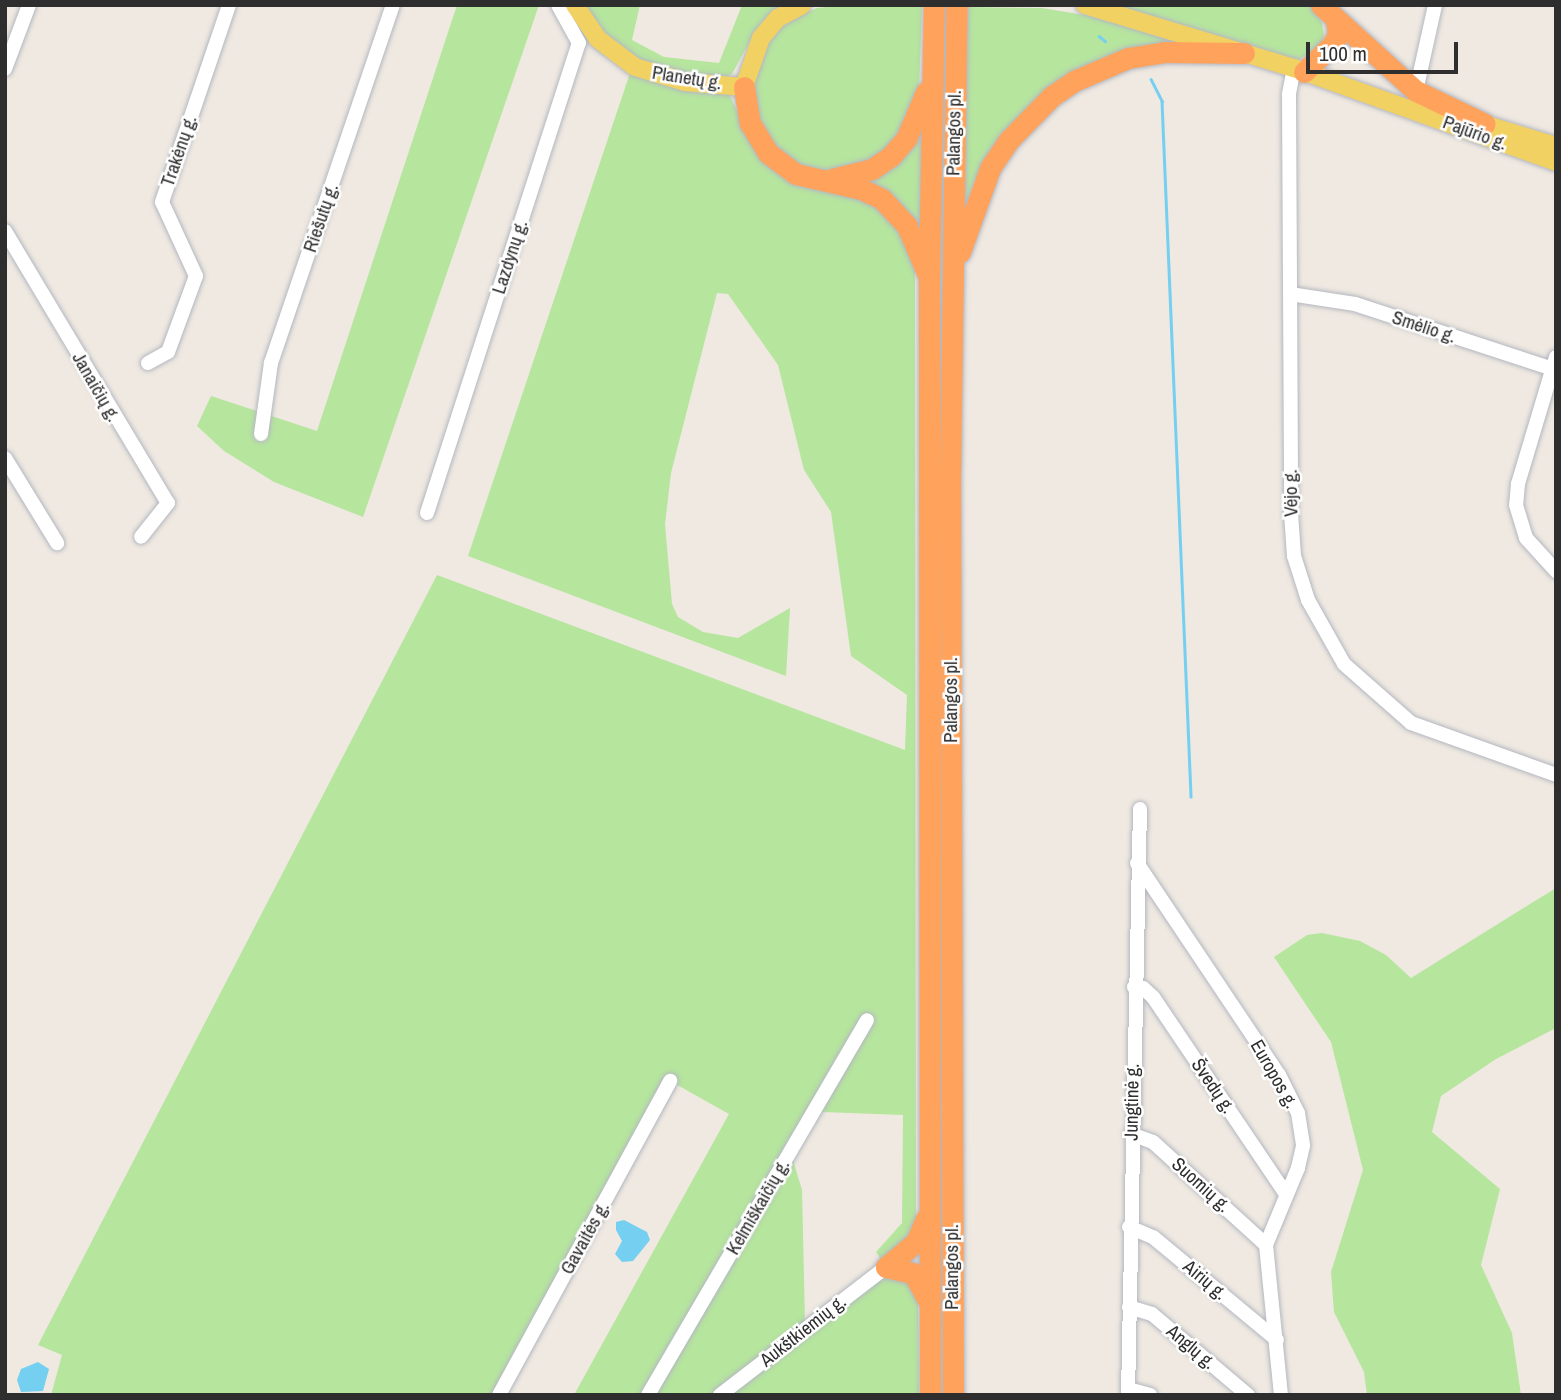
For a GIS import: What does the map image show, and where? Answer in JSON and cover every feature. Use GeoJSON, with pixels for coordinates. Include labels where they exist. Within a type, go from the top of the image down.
{"type":"FeatureCollection","features":[{"type":"Feature","properties":{"kind":"highway","name":"Palangos pl."},"geometry":{"type":"LineString","coordinates":[[930,1395],[929,280],[934,5]]}},
{"type":"Feature","properties":{"kind":"highway","name":"Palangos pl."},"geometry":{"type":"LineString","coordinates":[[953,1395],[952,277],[957,5]]}},
{"type":"Feature","properties":{"kind":"highway"},"geometry":{"type":"LineString","coordinates":[[1328,12],[1416,91],[1485,124]]}},
{"type":"Feature","properties":{"kind":"highway"},"geometry":{"type":"LineString","coordinates":[[1299,70],[1332,45],[1338,34],[1328,12]]}},
{"type":"Feature","properties":{"kind":"highway"},"geometry":{"type":"LineString","coordinates":[[952,277],[990,168],[1009,140],[1052,96],[1083,76],[1128,58],[1165,52],[1244,53]]}},
{"type":"Feature","properties":{"kind":"highway"},"geometry":{"type":"LineString","coordinates":[[825,180],[872,170],[899,149],[916,120],[933,73]]}},
{"type":"Feature","properties":{"kind":"highway"},"geometry":{"type":"LineString","coordinates":[[744,87],[750,123],[768,153],[796,174],[861,189],[891,207],[906,226],[929,280]]}},
{"type":"Feature","properties":{"kind":"highway"},"geometry":{"type":"LineString","coordinates":[[886,1267],[916,1242],[930,1211]]}},
{"type":"Feature","properties":{"kind":"highway"},"geometry":{"type":"LineString","coordinates":[[886,1267],[913,1273],[930,1305]]}},
{"type":"Feature","properties":{"kind":"main road","name":"Planetų g."},"geometry":{"type":"LineString","coordinates":[[575,5],[598,39],[635,67],[685,82],[744,87]]}},
{"type":"Feature","properties":{"kind":"main road"},"geometry":{"type":"LineString","coordinates":[[744,87],[761,38],[778,18],[802,5]]}},
{"type":"Feature","properties":{"kind":"main road","name":"Pajūrio g."},"geometry":{"type":"LineString","coordinates":[[1085,5],[1299,70],[1556,162]]}},
{"type":"Feature","properties":{"kind":"main road","name":"Pajūrio g."},"geometry":{"type":"LineString","coordinates":[[1395,103],[1485,124],[1556,146]]}},
{"type":"Feature","properties":{"kind":"street"},"geometry":{"type":"LineString","coordinates":[[5,69],[29,5]]}},
{"type":"Feature","properties":{"kind":"street","name":"Trakėnų g."},"geometry":{"type":"LineString","coordinates":[[148,363],[168,352],[196,276],[162,202],[229,5]]}},
{"type":"Feature","properties":{"kind":"street","name":"Riešutų g."},"geometry":{"type":"LineString","coordinates":[[261,434],[271,363],[393,5]]}},
{"type":"Feature","properties":{"kind":"street","name":"Lazdynų g."},"geometry":{"type":"LineString","coordinates":[[427,513],[579,43],[558,5]]}},
{"type":"Feature","properties":{"kind":"street"},"geometry":{"type":"LineString","coordinates":[[1416,91],[1435,5]]}},
{"type":"Feature","properties":{"kind":"street","name":"Vėjo g."},"geometry":{"type":"LineString","coordinates":[[1299,70],[1289,80],[1292,535],[1308,600],[1322,631],[1344,664],[1411,723],[1556,775]]}},
{"type":"Feature","properties":{"kind":"street","name":"Janaičių g."},"geometry":{"type":"LineString","coordinates":[[5,231],[168,503],[141,537]]}},
{"type":"Feature","properties":{"kind":"street","name":"Smėlio g."},"geometry":{"type":"LineString","coordinates":[[1290,294],[1355,304],[1555,365]]}},
{"type":"Feature","properties":{"kind":"street"},"geometry":{"type":"LineString","coordinates":[[1555,365],[1518,484],[1516,505],[1526,538],[1556,572]]}},
{"type":"Feature","properties":{"kind":"street"},"geometry":{"type":"LineString","coordinates":[[5,457],[57,543]]}},
{"type":"Feature","properties":{"kind":"street","name":"Jungtinė g."},"geometry":{"type":"LineString","coordinates":[[1128,1392],[1129,1227],[1140,809]]}},
{"type":"Feature","properties":{"kind":"street","name":"Europos g."},"geometry":{"type":"LineString","coordinates":[[1137,863],[1291,1094],[1303,1146],[1266,1245],[1281,1395]]}},
{"type":"Feature","properties":{"kind":"street","name":"Švedų g."},"geometry":{"type":"LineString","coordinates":[[1134,987],[1143,988],[1153,997],[1286,1194]]}},
{"type":"Feature","properties":{"kind":"street","name":"Kelmiškaičių g."},"geometry":{"type":"LineString","coordinates":[[648,1395],[867,1020]]}},
{"type":"Feature","properties":{"kind":"street","name":"Gavaitės g."},"geometry":{"type":"LineString","coordinates":[[499,1395],[670,1082]]}},
{"type":"Feature","properties":{"kind":"street","name":"Suomių g."},"geometry":{"type":"LineString","coordinates":[[1131,1134],[1153,1142],[1266,1245]]}},
{"type":"Feature","properties":{"kind":"street","name":"Airių g."},"geometry":{"type":"LineString","coordinates":[[1129,1227],[1153,1237],[1277,1340]]}},
{"type":"Feature","properties":{"kind":"street","name":"Aukštkiemių g."},"geometry":{"type":"LineString","coordinates":[[720,1395],[886,1267]]}},
{"type":"Feature","properties":{"kind":"street","name":"Anglų g."},"geometry":{"type":"LineString","coordinates":[[1129,1307],[1152,1314],[1248,1395]]}},
{"type":"Feature","properties":{"kind":"street"},"geometry":{"type":"LineString","coordinates":[[1128,1392],[1150,1395]]}},
{"type":"Feature","properties":{"kind":"green space"},"geometry":{"type":"Polygon","coordinates":[[[457,5],[539,5],[363,517],[274,482],[224,451],[197,426],[211,396],[317,431],[457,5]]]}},
{"type":"Feature","properties":{"kind":"green space"},"geometry":{"type":"Polygon","coordinates":[[[585,5],[640,5],[632,40],[664,57],[719,63],[742,5],[784,5],[757,28],[732,74],[723,78],[657,71],[620,51],[589,17],[585,5]]]}},
{"type":"Feature","properties":{"kind":"green space"},"geometry":{"type":"Polygon","coordinates":[[[846,5],[922,7],[919,90],[890,150],[842,173],[809,170],[787,159],[765,138],[750,89],[767,38],[781,23],[817,8],[846,5]]]}},
{"type":"Feature","properties":{"kind":"green space"},"geometry":{"type":"Polygon","coordinates":[[[941,5],[949,5],[949,1395],[941,1395],[941,5]]]}},
{"type":"Feature","properties":{"kind":"green space"},"geometry":{"type":"Polygon","coordinates":[[[1114,5],[1310,5],[1322,22],[1324,36],[1320,47],[1294,62],[1114,5]]]}},
{"type":"Feature","properties":{"kind":"green space"},"geometry":{"type":"Polygon","coordinates":[[[968,7],[1042,8],[1109,19],[1196,44],[1128,51],[996,144],[974,181],[963,216],[968,7]]]}},
{"type":"Feature","properties":{"kind":"green space"},"geometry":{"type":"Polygon","coordinates":[[[630,73],[682,88],[728,92],[751,140],[892,215],[915,261],[916,1233],[882,1261],[876,1252],[902,1223],[903,1115],[822,1112],[793,1160],[802,1190],[805,1322],[711,1395],[574,1395],[729,1114],[670,1081],[494,1395],[51,1395],[62,1355],[38,1345],[437,575],[905,750],[907,695],[851,656],[831,512],[804,470],[778,365],[728,294],[717,293],[671,473],[665,524],[672,604],[678,617],[703,632],[738,638],[790,608],[786,676],[468,556],[630,73]]]}},
{"type":"Feature","properties":{"kind":"green space"},"geometry":{"type":"Polygon","coordinates":[[[921,119],[922,243],[853,179],[921,119]]]}},
{"type":"Feature","properties":{"kind":"green space"},"geometry":{"type":"Polygon","coordinates":[[[1556,888],[1556,1028],[1496,1059],[1441,1096],[1432,1132],[1500,1189],[1481,1265],[1512,1333],[1521,1395],[1367,1395],[1364,1372],[1334,1312],[1331,1272],[1363,1170],[1331,1042],[1274,957],[1307,935],[1322,933],[1360,941],[1386,955],[1411,978],[1556,888]]]}},
{"type":"Feature","properties":{"kind":"green space"},"geometry":{"type":"Polygon","coordinates":[[[902,1274],[918,1299],[919,1395],[729,1395],[878,1278],[902,1274]]]}},
{"type":"Feature","properties":{"kind":"water"},"geometry":{"type":"Polygon","coordinates":[[[624,1220],[647,1232],[650,1240],[633,1261],[622,1262],[615,1254],[622,1241],[616,1230],[616,1222],[624,1220]]]}},
{"type":"Feature","properties":{"kind":"water"},"geometry":{"type":"Polygon","coordinates":[[[38,1362],[49,1369],[43,1391],[21,1392],[17,1380],[21,1369],[38,1362]]]}},
{"type":"Feature","properties":{"kind":"waterway"},"geometry":{"type":"LineString","coordinates":[[1099,36],[1105,41]]}},
{"type":"Feature","properties":{"kind":"waterway"},"geometry":{"type":"LineString","coordinates":[[1151,79],[1162,101],[1191,796]]}}]}
